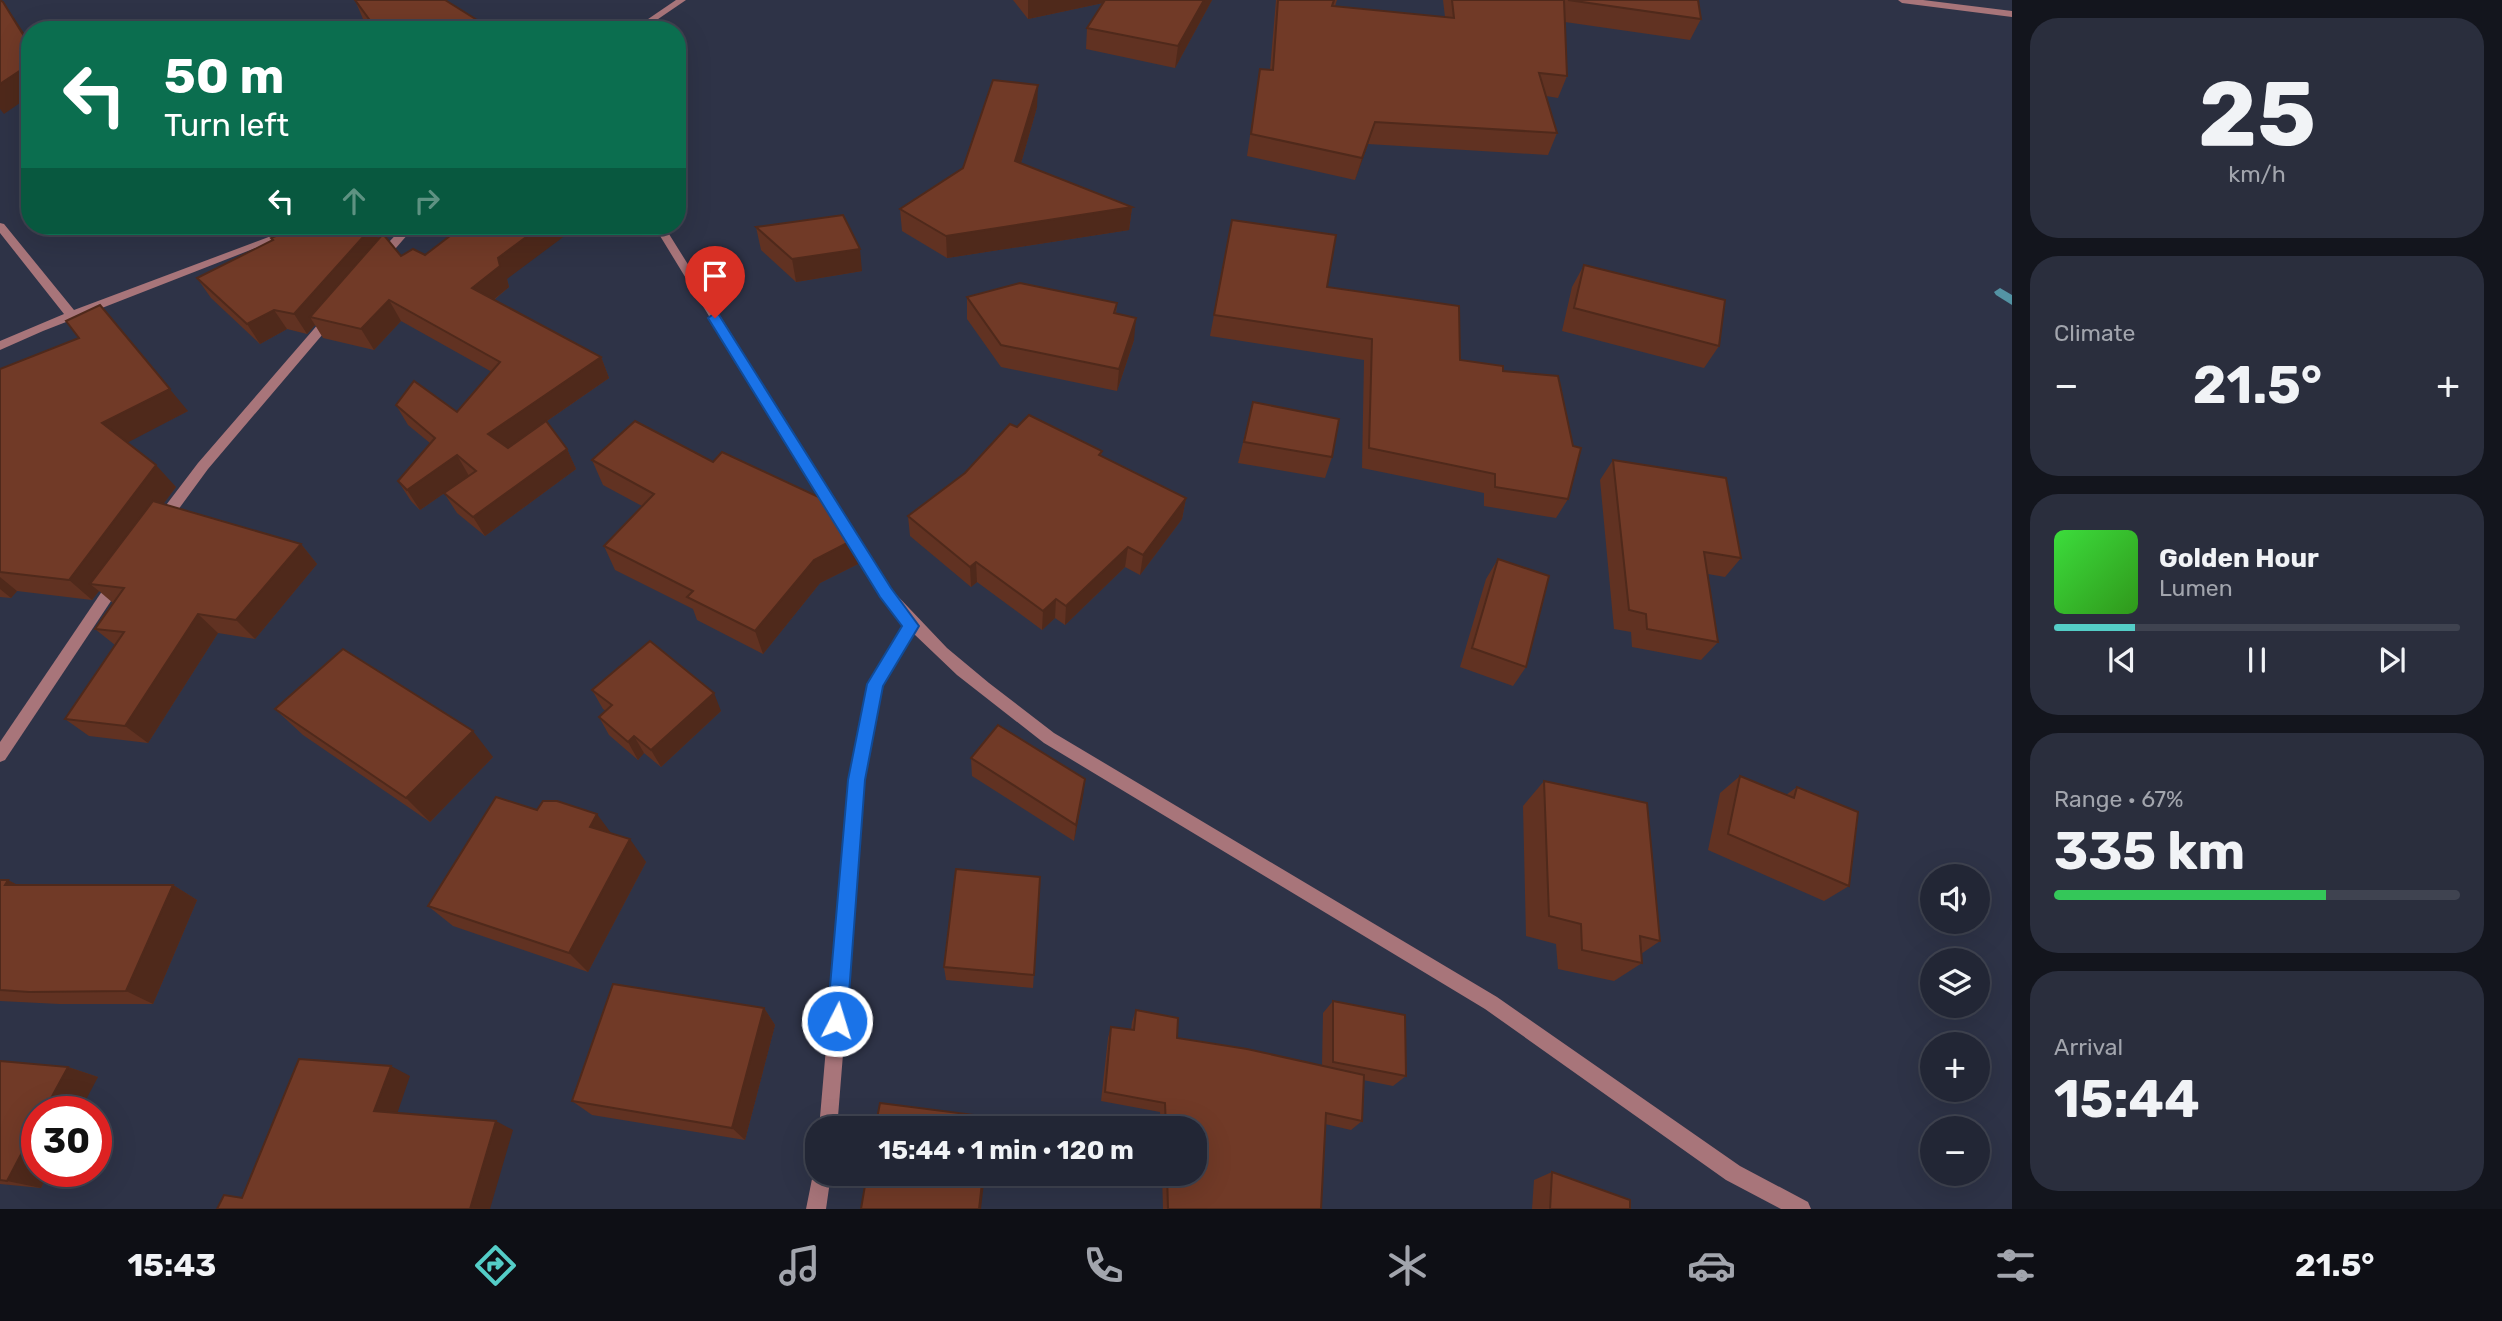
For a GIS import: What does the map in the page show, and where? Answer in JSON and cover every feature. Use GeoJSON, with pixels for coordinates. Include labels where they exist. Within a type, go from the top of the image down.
{"type":"FeatureCollection","features":[{"type":"Feature","properties":{"kind":"street"},"geometry":{"type":"LineString","coordinates":[[650,21],[682,0]]}},
{"type":"Feature","properties":{"kind":"street"},"geometry":{"type":"LineString","coordinates":[[1902,0],[2012,14]]}},
{"type":"Feature","properties":{"kind":"street"},"geometry":{"type":"LineString","coordinates":[[0,226],[72,316]]}},
{"type":"Feature","properties":{"kind":"street"},"geometry":{"type":"LineString","coordinates":[[0,346],[284,235]]}},
{"type":"Feature","properties":{"kind":"street"},"geometry":{"type":"LineString","coordinates":[[370,271],[402,235]]}},
{"type":"Feature","properties":{"kind":"street"},"geometry":{"type":"LineString","coordinates":[[665,235],[885,592],[911,626],[989,694],[1049,738],[1491,1003],[1733,1173],[1801,1209]]}},
{"type":"Feature","properties":{"kind":"street"},"geometry":{"type":"LineString","coordinates":[[156,528],[203,466],[343,302]]}},
{"type":"Feature","properties":{"kind":"street"},"geometry":{"type":"LineString","coordinates":[[0,755],[125,570]]}},
{"type":"Feature","properties":{"kind":"street"},"geometry":{"type":"LineString","coordinates":[[829,1116],[857,780],[875,684],[911,626]]}},
{"type":"Feature","properties":{"kind":"street"},"geometry":{"type":"LineString","coordinates":[[816,1209],[820,1186]]}},
{"type":"Feature","properties":{"kind":"building"},"geometry":{"type":"Polygon","coordinates":[[[0,0],[21,31],[21,70],[0,84],[0,0]]]}},
{"type":"Feature","properties":{"kind":"building"},"geometry":{"type":"Polygon","coordinates":[[[355,0],[445,0],[479,21],[370,21],[355,0]]]}},
{"type":"Feature","properties":{"kind":"building"},"geometry":{"type":"Polygon","coordinates":[[[1105,0],[1204,0],[1178,46],[1087,28],[1105,0]]]}},
{"type":"Feature","properties":{"kind":"building"},"geometry":{"type":"Polygon","coordinates":[[[1278,0],[1334,0],[1332,6],[1454,18],[1452,0],[1564,0],[1567,76],[1539,73],[1557,133],[1375,122],[1362,158],[1251,134],[1260,69],[1273,70],[1278,0]]]}},
{"type":"Feature","properties":{"kind":"building"},"geometry":{"type":"Polygon","coordinates":[[[1568,0],[1698,0],[1701,19],[1568,0]]]}},
{"type":"Feature","properties":{"kind":"building"},"geometry":{"type":"Polygon","coordinates":[[[993,80],[1038,85],[1015,161],[1132,207],[946,236],[900,209],[963,168],[993,80]]]}},
{"type":"Feature","properties":{"kind":"building"},"geometry":{"type":"Polygon","coordinates":[[[843,215],[860,249],[792,259],[756,227],[843,215]]]}},
{"type":"Feature","properties":{"kind":"building"},"geometry":{"type":"Polygon","coordinates":[[[1232,220],[1336,235],[1327,287],[1459,306],[1460,360],[1503,366],[1503,371],[1558,376],[1573,446],[1581,448],[1568,499],[1495,487],[1495,474],[1369,448],[1372,339],[1214,315],[1232,220]]]}},
{"type":"Feature","properties":{"kind":"building"},"geometry":{"type":"Polygon","coordinates":[[[278,235],[365,235],[294,314],[274,310],[247,324],[197,278],[273,240],[271,238],[278,235]]]}},
{"type":"Feature","properties":{"kind":"building"},"geometry":{"type":"Polygon","coordinates":[[[382,235],[401,256],[413,249],[425,255],[451,235],[529,235],[498,258],[500,266],[472,288],[601,357],[488,434],[508,448],[546,421],[567,449],[473,517],[444,493],[476,471],[457,455],[407,490],[398,481],[435,438],[396,405],[414,381],[457,412],[500,362],[389,300],[361,329],[310,317],[382,235]]]}},
{"type":"Feature","properties":{"kind":"building"},"geometry":{"type":"Polygon","coordinates":[[[1584,265],[1725,300],[1719,346],[1574,308],[1584,265]]]}},
{"type":"Feature","properties":{"kind":"building"},"geometry":{"type":"Polygon","coordinates":[[[1020,283],[1117,303],[1114,313],[1136,318],[1119,369],[1001,345],[967,297],[1020,283]]]}},
{"type":"Feature","properties":{"kind":"building"},"geometry":{"type":"Polygon","coordinates":[[[100,305],[170,389],[102,423],[156,465],[69,580],[0,572],[0,369],[79,338],[66,321],[100,305]]]}},
{"type":"Feature","properties":{"kind":"building"},"geometry":{"type":"Polygon","coordinates":[[[1253,402],[1339,419],[1332,457],[1244,442],[1253,402]]]}},
{"type":"Feature","properties":{"kind":"building"},"geometry":{"type":"Polygon","coordinates":[[[1029,415],[1102,451],[1099,455],[1186,498],[1143,555],[1128,547],[1066,606],[1056,599],[1043,611],[976,562],[970,567],[908,516],[965,473],[1010,424],[1017,427],[1029,415]]]}},
{"type":"Feature","properties":{"kind":"building"},"geometry":{"type":"Polygon","coordinates":[[[635,421],[713,462],[722,452],[825,500],[853,540],[814,560],[755,631],[687,597],[693,591],[604,546],[654,494],[592,460],[635,421]]]}},
{"type":"Feature","properties":{"kind":"building"},"geometry":{"type":"Polygon","coordinates":[[[1613,460],[1726,478],[1741,558],[1704,552],[1718,642],[1647,629],[1646,614],[1629,610],[1613,460]]]}},
{"type":"Feature","properties":{"kind":"building"},"geometry":{"type":"Polygon","coordinates":[[[153,501],[301,544],[236,620],[198,614],[125,726],[65,719],[124,632],[95,629],[124,588],[90,584],[153,501]]]}},
{"type":"Feature","properties":{"kind":"building"},"geometry":{"type":"Polygon","coordinates":[[[1498,559],[1549,576],[1526,667],[1472,648],[1498,559]]]}},
{"type":"Feature","properties":{"kind":"building"},"geometry":{"type":"Polygon","coordinates":[[[650,641],[714,693],[651,750],[634,736],[628,742],[599,717],[612,705],[592,690],[650,641]]]}},
{"type":"Feature","properties":{"kind":"building"},"geometry":{"type":"Polygon","coordinates":[[[343,649],[473,731],[406,798],[275,709],[343,649]]]}},
{"type":"Feature","properties":{"kind":"building"},"geometry":{"type":"Polygon","coordinates":[[[998,725],[1085,779],[1076,825],[971,758],[998,725]]]}},
{"type":"Feature","properties":{"kind":"building"},"geometry":{"type":"Polygon","coordinates":[[[1740,776],[1794,798],[1797,787],[1858,812],[1849,886],[1728,834],[1740,776]]]}},
{"type":"Feature","properties":{"kind":"building"},"geometry":{"type":"Polygon","coordinates":[[[1544,781],[1647,803],[1660,941],[1640,936],[1642,963],[1582,950],[1581,924],[1549,916],[1544,781]]]}},
{"type":"Feature","properties":{"kind":"building"},"geometry":{"type":"Polygon","coordinates":[[[496,797],[537,810],[543,801],[557,801],[597,814],[590,827],[630,839],[569,953],[428,906],[496,797]]]}},
{"type":"Feature","properties":{"kind":"building"},"geometry":{"type":"Polygon","coordinates":[[[956,869],[1040,877],[1034,975],[944,967],[956,869]]]}},
{"type":"Feature","properties":{"kind":"building"},"geometry":{"type":"Polygon","coordinates":[[[0,880],[8,880],[5,885],[173,885],[126,991],[29,992],[0,990],[0,880]]]}},
{"type":"Feature","properties":{"kind":"building"},"geometry":{"type":"Polygon","coordinates":[[[613,984],[764,1008],[732,1128],[572,1101],[613,984]]]}},
{"type":"Feature","properties":{"kind":"building"},"geometry":{"type":"Polygon","coordinates":[[[1333,1001],[1405,1015],[1406,1076],[1333,1062],[1333,1001]]]}},
{"type":"Feature","properties":{"kind":"building"},"geometry":{"type":"Polygon","coordinates":[[[1136,1010],[1178,1018],[1177,1038],[1247,1049],[1364,1075],[1362,1121],[1326,1113],[1321,1209],[1168,1209],[1167,1186],[1207,1186],[1207,1116],[1166,1116],[1165,1103],[1105,1092],[1111,1027],[1134,1030],[1136,1010]]]}},
{"type":"Feature","properties":{"kind":"building"},"geometry":{"type":"Polygon","coordinates":[[[299,1059],[391,1066],[374,1111],[496,1121],[470,1209],[217,1209],[224,1195],[242,1198],[299,1059]]]}},
{"type":"Feature","properties":{"kind":"building"},"geometry":{"type":"Polygon","coordinates":[[[0,1061],[68,1067],[52,1096],[21,1096],[21,1154],[7,1181],[0,1180],[0,1061]]]}},
{"type":"Feature","properties":{"kind":"building"},"geometry":{"type":"Polygon","coordinates":[[[880,1103],[982,1116],[878,1116],[880,1103]]]}},
{"type":"Feature","properties":{"kind":"building"},"geometry":{"type":"Polygon","coordinates":[[[1552,1172],[1630,1200],[1630,1209],[1550,1209],[1552,1172]]]}},
{"type":"Feature","properties":{"kind":"building"},"geometry":{"type":"Polygon","coordinates":[[[865,1186],[982,1186],[979,1209],[861,1209],[865,1186]]]}},
{"type":"Feature","properties":{"kind":"waterway"},"geometry":{"type":"LineString","coordinates":[[2000,292],[2012,301]]}},
{"type":"Feature","properties":{"kind":"route"},"geometry":{"type":"LineString","coordinates":[[715,318],[885,592],[911,626],[875,684],[857,780],[837,1021]]}}]}
